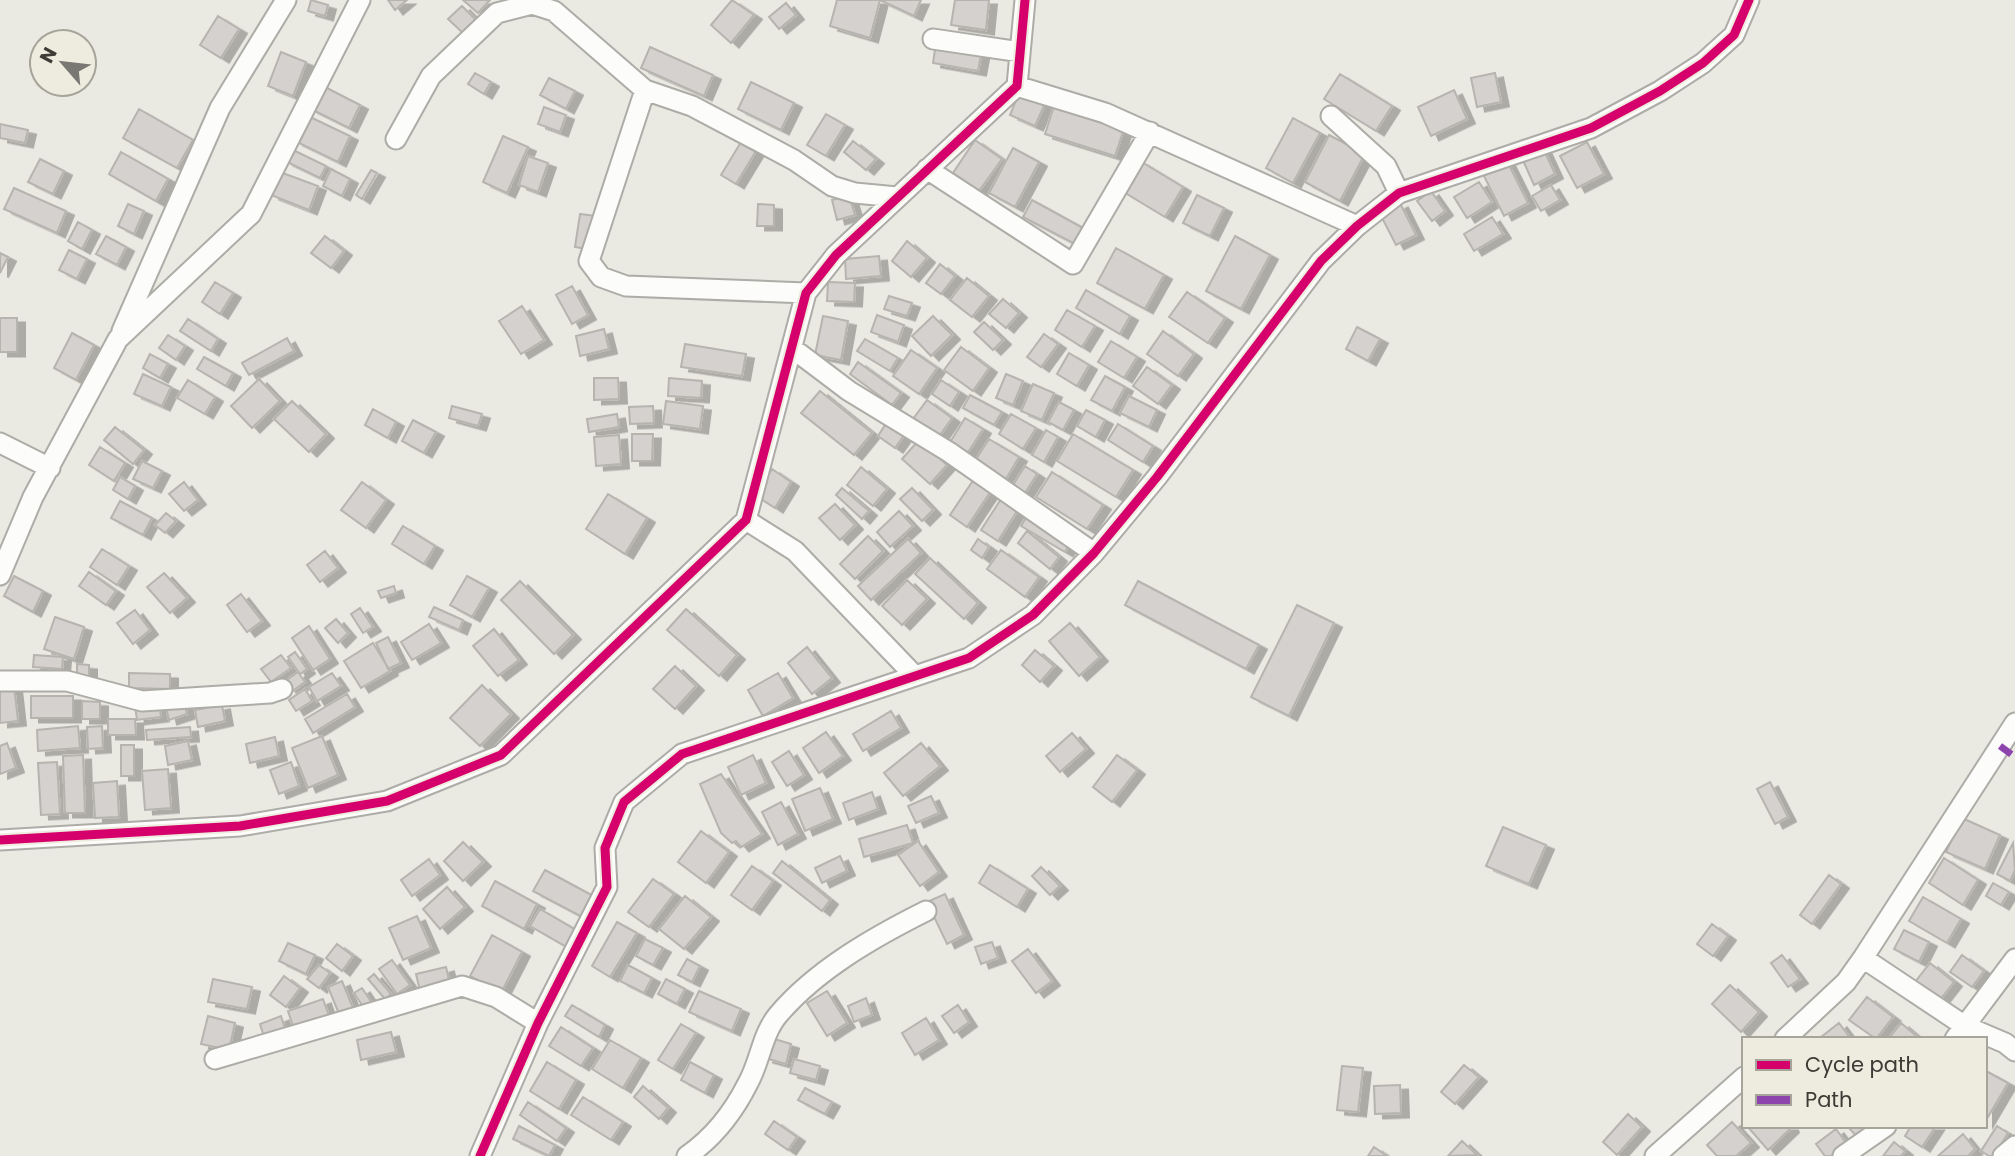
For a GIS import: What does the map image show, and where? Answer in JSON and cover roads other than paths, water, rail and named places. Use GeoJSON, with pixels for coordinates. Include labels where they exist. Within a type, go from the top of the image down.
{"type":"FeatureCollection","features":[{"type":"Feature","properties":{"kind":"street"},"geometry":{"type":"LineString","coordinates":[[0,575],[33,497],[118,340],[220,108],[286,0]]}},
{"type":"Feature","properties":{"kind":"street"},"geometry":{"type":"LineString","coordinates":[[118,340],[251,214],[360,0]]}},
{"type":"Feature","properties":{"kind":"street"},"geometry":{"type":"LineString","coordinates":[[0,840],[240,826],[387,801],[501,755],[746,520],[806,293],[836,255],[1017,86],[1025,0]]}},
{"type":"Feature","properties":{"kind":"street"},"geometry":{"type":"LineString","coordinates":[[480,1156],[538,1023],[607,887],[605,848],[624,802],[682,754],[969,658],[1033,615],[1094,553],[1157,477],[1321,261],[1357,226],[1399,193],[1591,128],[1660,91],[1703,63],[1734,34],[1749,0]]}},
{"type":"Feature","properties":{"kind":"street"},"geometry":{"type":"LineString","coordinates":[[396,139],[431,76],[497,13],[532,4],[554,11],[645,90],[692,106],[794,160],[832,186],[855,193],[897,197]]}},
{"type":"Feature","properties":{"kind":"street"},"geometry":{"type":"LineString","coordinates":[[933,39],[1020,52]]}},
{"type":"Feature","properties":{"kind":"street"},"geometry":{"type":"LineString","coordinates":[[1017,86],[1105,113],[1357,226]]}},
{"type":"Feature","properties":{"kind":"street"},"geometry":{"type":"LineString","coordinates":[[645,90],[589,261],[601,277],[626,286],[806,293]]}},
{"type":"Feature","properties":{"kind":"street"},"geometry":{"type":"LineString","coordinates":[[1331,116],[1386,166],[1399,193]]}},
{"type":"Feature","properties":{"kind":"street"},"geometry":{"type":"LineString","coordinates":[[928,169],[1073,264],[1150,132]]}},
{"type":"Feature","properties":{"kind":"street"},"geometry":{"type":"LineString","coordinates":[[792,348],[849,391],[949,452],[1094,553]]}},
{"type":"Feature","properties":{"kind":"street"},"geometry":{"type":"LineString","coordinates":[[0,443],[50,468]]}},
{"type":"Feature","properties":{"kind":"street"},"geometry":{"type":"LineString","coordinates":[[746,520],[795,551],[914,675]]}},
{"type":"Feature","properties":{"kind":"street"},"geometry":{"type":"LineString","coordinates":[[0,681],[67,681],[142,701],[270,693],[282,689]]}},
{"type":"Feature","properties":{"kind":"street"},"geometry":{"type":"LineString","coordinates":[[1786,1037],[1846,982],[2015,723]]}},
{"type":"Feature","properties":{"kind":"street"},"geometry":{"type":"LineString","coordinates":[[687,1156],[709,1140],[749,1083],[777,1016],[814,982],[877,936],[926,911]]}},
{"type":"Feature","properties":{"kind":"street"},"geometry":{"type":"LineString","coordinates":[[1863,958],[1960,1032],[1980,1037]]}},
{"type":"Feature","properties":{"kind":"street"},"geometry":{"type":"LineString","coordinates":[[1960,1032],[2015,959]]}},
{"type":"Feature","properties":{"kind":"street"},"geometry":{"type":"LineString","coordinates":[[215,1059],[462,986],[496,997],[538,1023]]}},
{"type":"Feature","properties":{"kind":"street"},"geometry":{"type":"LineString","coordinates":[[1987,1039],[2005,1043],[2015,1051]]}},
{"type":"Feature","properties":{"kind":"street"},"geometry":{"type":"LineString","coordinates":[[1655,1156],[1742,1079]]}},
{"type":"Feature","properties":{"kind":"street"},"geometry":{"type":"LineString","coordinates":[[1843,1156],[1883,1128]]}},
{"type":"Feature","properties":{"kind":"street"},"geometry":{"type":"LineString","coordinates":[[2003,1156],[2015,1146]]}}]}
